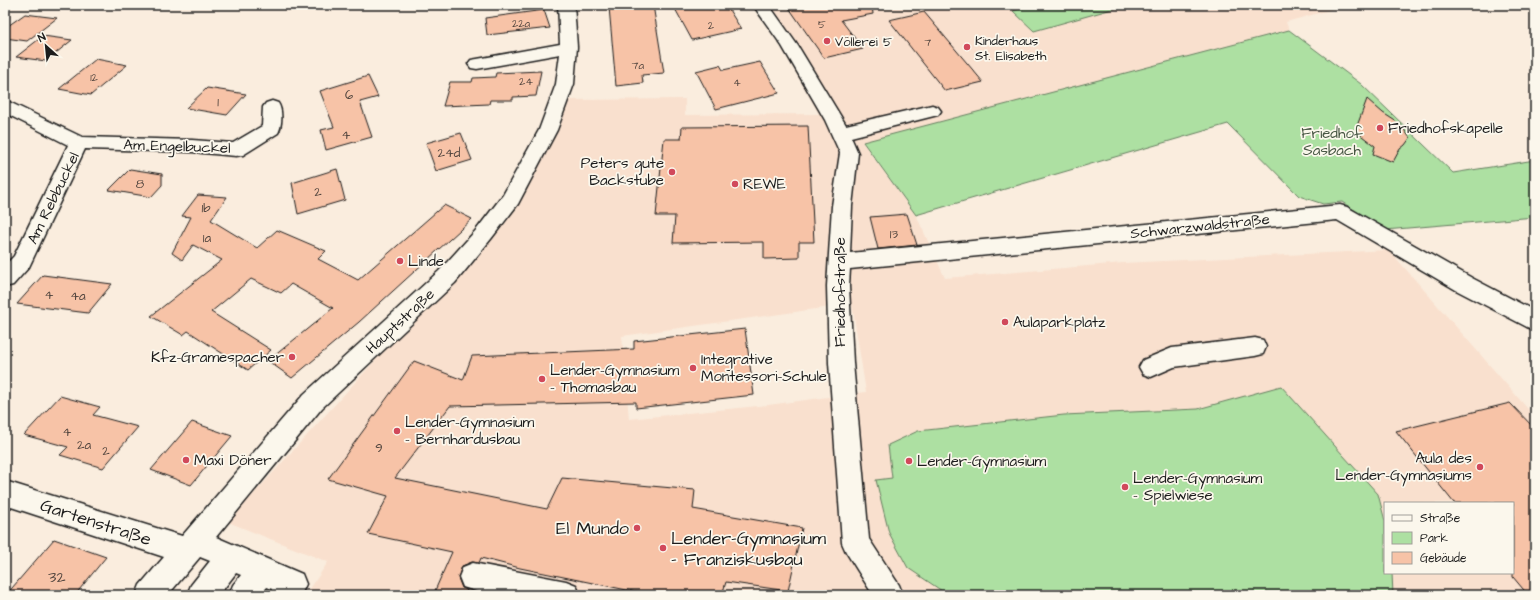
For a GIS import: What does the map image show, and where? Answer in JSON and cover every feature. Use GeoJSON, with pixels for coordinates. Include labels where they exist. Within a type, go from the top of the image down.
{"type":"FeatureCollection","features":[{"type":"Feature","properties":{"kind":"street","name":"Hauptstraße"},"geometry":{"type":"LineString","coordinates":[[150,595],[313,401],[447,277],[484,234],[511,199],[548,130],[565,84],[569,47],[566,5]]}},
{"type":"Feature","properties":{"kind":"street","name":"Friedhofstraße"},"geometry":{"type":"LineString","coordinates":[[760,5],[790,46],[840,133],[849,153],[842,206],[838,262],[841,363],[856,543],[889,595]]}},
{"type":"Feature","properties":{"kind":"street"},"geometry":{"type":"LineString","coordinates":[[477,64],[569,47]]}},
{"type":"Feature","properties":{"kind":"street","name":"Am Rebbuckel"},"geometry":{"type":"LineString","coordinates":[[5,106],[79,143],[22,261],[5,279]]}},
{"type":"Feature","properties":{"kind":"street","name":"Am Engelbuckel"},"geometry":{"type":"LineString","coordinates":[[79,143],[192,146],[236,150],[271,129],[272,107]]}},
{"type":"Feature","properties":{"kind":"street"},"geometry":{"type":"LineString","coordinates":[[840,133],[932,111]]}},
{"type":"Feature","properties":{"kind":"street","name":"Schwarzwaldstraße"},"geometry":{"type":"LineString","coordinates":[[838,262],[1340,212],[1464,284],[1535,321]]}},
{"type":"Feature","properties":{"kind":"street"},"geometry":{"type":"LineString","coordinates":[[1151,367],[1172,358],[1255,347]]}},
{"type":"Feature","properties":{"kind":"street","name":"Gartenstraße"},"geometry":{"type":"LineString","coordinates":[[5,493],[232,558],[292,584],[284,595]]}},
{"type":"Feature","properties":{"kind":"street"},"geometry":{"type":"LineString","coordinates":[[201,595],[232,558]]}},
{"type":"Feature","properties":{"kind":"street"},"geometry":{"type":"LineString","coordinates":[[243,595],[262,571]]}},
{"type":"Feature","properties":{"kind":"street"},"geometry":{"type":"LineString","coordinates":[[473,577],[510,590],[566,595]]}},
{"type":"Feature","properties":{"kind":"shaded area","name":"Lender-Gymnasium"},"geometry":{"type":"Polygon","coordinates":[[[754,5],[910,5],[913,10],[934,5],[995,5],[997,7],[1008,5],[1348,5],[1286,22],[1289,30],[863,143],[916,215],[945,278],[1123,263],[1389,250],[1535,417],[1535,595],[306,595],[328,562],[228,522],[503,220],[563,100],[685,99],[685,115],[819,114],[774,34],[754,5]],[[852,304],[622,336],[629,419],[768,405],[866,392],[852,304]]]}},
{"type":"Feature","properties":{"kind":"green space"},"geometry":{"type":"Polygon","coordinates":[[[1033,5],[1123,6],[1034,31],[1013,11],[1033,5]]]}},
{"type":"Feature","properties":{"kind":"green space","name":"Friedhof Sasbach"},"geometry":{"type":"Polygon","coordinates":[[[1289,30],[1361,84],[1453,173],[1535,160],[1535,217],[1385,230],[1342,202],[1323,204],[1299,196],[1228,124],[916,215],[863,142],[1289,30]]]}},
{"type":"Feature","properties":{"kind":"green space","name":"Lender-Gymnasium - Spielwiese"},"geometry":{"type":"Polygon","coordinates":[[[1281,386],[1378,494],[1384,517],[1384,574],[1392,574],[1393,595],[948,595],[908,568],[889,533],[876,480],[892,478],[888,445],[918,431],[1064,415],[1198,409],[1281,386]]]}},
{"type":"Feature","properties":{"kind":"building"},"geometry":{"type":"Polygon","coordinates":[[[653,5],[664,73],[642,75],[643,83],[616,86],[609,7],[653,5]]]}},
{"type":"Feature","properties":{"kind":"building"},"geometry":{"type":"Polygon","coordinates":[[[673,5],[726,5],[741,29],[692,40],[673,5]]]}},
{"type":"Feature","properties":{"kind":"building"},"geometry":{"type":"Polygon","coordinates":[[[787,5],[872,5],[873,14],[841,20],[863,49],[824,58],[787,5]]]}},
{"type":"Feature","properties":{"kind":"building"},"geometry":{"type":"Polygon","coordinates":[[[544,10],[550,28],[487,35],[485,18],[544,10]]]}},
{"type":"Feature","properties":{"kind":"building"},"geometry":{"type":"Polygon","coordinates":[[[924,12],[983,82],[945,91],[889,20],[924,12]]]}},
{"type":"Feature","properties":{"kind":"building"},"geometry":{"type":"Polygon","coordinates":[[[25,14],[57,18],[27,41],[5,38],[5,28],[25,14]]]}},
{"type":"Feature","properties":{"kind":"building"},"geometry":{"type":"Polygon","coordinates":[[[43,36],[72,40],[46,61],[16,57],[43,36]]]}},
{"type":"Feature","properties":{"kind":"building"},"geometry":{"type":"Polygon","coordinates":[[[96,59],[127,65],[91,95],[59,89],[96,59]]]}},
{"type":"Feature","properties":{"kind":"building"},"geometry":{"type":"Polygon","coordinates":[[[760,62],[779,93],[716,109],[696,71],[720,65],[723,70],[760,62]]]}},
{"type":"Feature","properties":{"kind":"building"},"geometry":{"type":"Polygon","coordinates":[[[541,71],[536,96],[513,97],[513,100],[490,100],[489,104],[443,106],[450,82],[472,82],[473,78],[495,77],[496,73],[541,71]]]}},
{"type":"Feature","properties":{"kind":"building"},"geometry":{"type":"Polygon","coordinates":[[[368,76],[378,97],[360,102],[372,137],[326,150],[321,130],[334,127],[320,91],[368,76]]]}},
{"type":"Feature","properties":{"kind":"building"},"geometry":{"type":"Polygon","coordinates":[[[207,88],[246,94],[227,115],[186,108],[207,88]]]}},
{"type":"Feature","properties":{"kind":"building","name":"Friedhofskapelle"},"geometry":{"type":"Polygon","coordinates":[[[1367,99],[1383,113],[1400,124],[1410,138],[1400,149],[1393,162],[1373,154],[1375,146],[1358,133],[1357,126],[1367,99]]]}},
{"type":"Feature","properties":{"kind":"building","name":"REWE"},"geometry":{"type":"Polygon","coordinates":[[[808,126],[814,242],[799,242],[799,258],[764,259],[764,242],[673,243],[675,216],[656,216],[664,139],[681,139],[682,127],[808,126]]]}},
{"type":"Feature","properties":{"kind":"building"},"geometry":{"type":"Polygon","coordinates":[[[461,133],[472,160],[436,171],[426,143],[461,133]]]}},
{"type":"Feature","properties":{"kind":"building"},"geometry":{"type":"Polygon","coordinates":[[[130,169],[162,174],[162,185],[151,197],[109,190],[130,169]]]}},
{"type":"Feature","properties":{"kind":"building"},"geometry":{"type":"Polygon","coordinates":[[[337,169],[345,200],[298,214],[292,183],[337,169]]]}},
{"type":"Feature","properties":{"kind":"building"},"geometry":{"type":"Polygon","coordinates":[[[198,195],[227,197],[211,220],[257,248],[277,230],[326,251],[318,259],[358,280],[444,205],[472,219],[359,322],[292,378],[268,361],[333,308],[291,284],[281,293],[251,279],[211,312],[271,350],[248,370],[188,331],[183,335],[151,316],[222,260],[193,245],[182,260],[172,253],[191,217],[182,216],[198,195]]]}},
{"type":"Feature","properties":{"kind":"building"},"geometry":{"type":"Polygon","coordinates":[[[907,214],[917,245],[878,249],[870,217],[907,214]]]}},
{"type":"Feature","properties":{"kind":"building"},"geometry":{"type":"Polygon","coordinates":[[[43,275],[112,284],[88,313],[17,304],[43,275]]]}},
{"type":"Feature","properties":{"kind":"building"},"geometry":{"type":"Polygon","coordinates":[[[745,329],[754,395],[636,408],[636,402],[450,406],[395,478],[547,509],[562,478],[695,490],[693,509],[802,528],[788,591],[726,582],[722,595],[651,595],[520,568],[481,558],[479,563],[472,562],[462,566],[458,578],[462,588],[467,590],[465,595],[433,595],[452,552],[368,534],[388,496],[328,479],[414,361],[463,380],[472,356],[634,349],[634,341],[745,329]]]}},
{"type":"Feature","properties":{"kind":"building"},"geometry":{"type":"Polygon","coordinates":[[[60,396],[100,407],[93,415],[138,427],[103,468],[60,455],[68,447],[24,435],[60,396]]]}},
{"type":"Feature","properties":{"kind":"building","name":"Aula des Lender-Gymnasiums"},"geometry":{"type":"Polygon","coordinates":[[[1510,403],[1535,429],[1535,595],[1528,595],[1513,577],[1514,502],[1453,502],[1396,431],[1510,403]]]}},
{"type":"Feature","properties":{"kind":"building"},"geometry":{"type":"Polygon","coordinates":[[[192,422],[232,436],[191,485],[151,470],[192,422]]]}},
{"type":"Feature","properties":{"kind":"building"},"geometry":{"type":"Polygon","coordinates":[[[54,539],[106,557],[75,595],[6,595],[54,539]]]}},
{"type":"Feature","properties":{"kind":"place","name":"Völlerei 5"},"geometry":{"type":"Point","coordinates":[827,41]}},
{"type":"Feature","properties":{"kind":"place","name":"Kinderhaus St. Elisabeth"},"geometry":{"type":"Point","coordinates":[967,47]}},
{"type":"Feature","properties":{"kind":"place","name":"Friedhofskapelle"},"geometry":{"type":"Point","coordinates":[1380,128]}},
{"type":"Feature","properties":{"kind":"place","name":"Peters gute Backstube"},"geometry":{"type":"Point","coordinates":[672,172]}},
{"type":"Feature","properties":{"kind":"place","name":"REWE"},"geometry":{"type":"Point","coordinates":[735,184]}},
{"type":"Feature","properties":{"kind":"place","name":"Linde"},"geometry":{"type":"Point","coordinates":[400,261]}},
{"type":"Feature","properties":{"kind":"place","name":"Aulaparkplatz"},"geometry":{"type":"Point","coordinates":[1005,322]}},
{"type":"Feature","properties":{"kind":"place","name":"Kfz-Gramespacher"},"geometry":{"type":"Point","coordinates":[292,357]}},
{"type":"Feature","properties":{"kind":"place","name":"Integrative Montessori-Schule"},"geometry":{"type":"Point","coordinates":[693,368]}},
{"type":"Feature","properties":{"kind":"place","name":"Lender-Gymnasium - Thomasbau"},"geometry":{"type":"Point","coordinates":[542,379]}},
{"type":"Feature","properties":{"kind":"place","name":"Lender-Gymnasium - Bernhardusbau"},"geometry":{"type":"Point","coordinates":[397,431]}},
{"type":"Feature","properties":{"kind":"place","name":"Maxi Döner"},"geometry":{"type":"Point","coordinates":[186,460]}},
{"type":"Feature","properties":{"kind":"place","name":"Lender-Gymnasium"},"geometry":{"type":"Point","coordinates":[909,461]}},
{"type":"Feature","properties":{"kind":"place","name":"Aula des Lender-Gymnasiums"},"geometry":{"type":"Point","coordinates":[1480,467]}},
{"type":"Feature","properties":{"kind":"place","name":"Lender-Gymnasium - Spielwiese"},"geometry":{"type":"Point","coordinates":[1125,487]}},
{"type":"Feature","properties":{"kind":"place","name":"El Mundo"},"geometry":{"type":"Point","coordinates":[637,528]}},
{"type":"Feature","properties":{"kind":"place","name":"Lender-Gymnasium - Franziskusbau"},"geometry":{"type":"Point","coordinates":[663,548]}}]}
